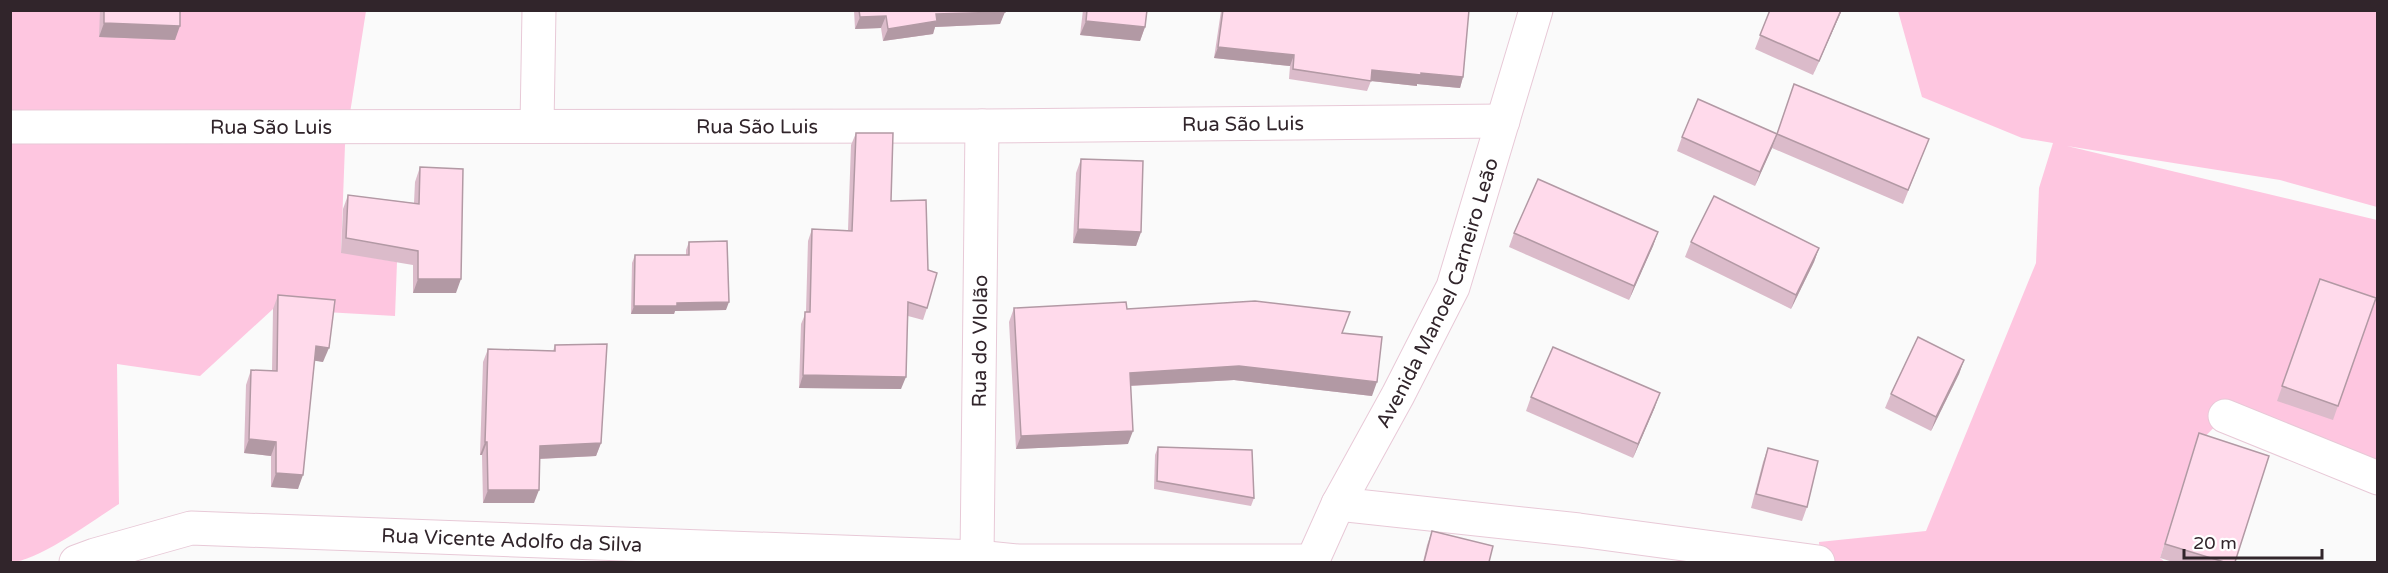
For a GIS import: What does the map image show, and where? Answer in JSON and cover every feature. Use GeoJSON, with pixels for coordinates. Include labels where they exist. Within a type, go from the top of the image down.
{"type":"FeatureCollection","features":[{"type":"Feature","properties":{"kind":"street"},"geometry":{"type":"LineString","coordinates":[[537,125],[539,10]]}},
{"type":"Feature","properties":{"kind":"street","name":"Avenida Manoel Carneiro Leão"},"geometry":{"type":"LineString","coordinates":[[1312,562],[1338,504],[1398,395],[1453,287],[1536,10]]}},
{"type":"Feature","properties":{"kind":"street","name":"Rua São Luis"},"geometry":{"type":"LineString","coordinates":[[10,127],[981,126],[1503,121]]}},
{"type":"Feature","properties":{"kind":"street","name":"Rua do VIolão"},"geometry":{"type":"LineString","coordinates":[[976,557],[981,126]]}},
{"type":"Feature","properties":{"kind":"street"},"geometry":{"type":"LineString","coordinates":[[2225,416],[2378,478]]}},
{"type":"Feature","properties":{"kind":"street"},"geometry":{"type":"LineString","coordinates":[[1338,504],[1591,531],[1818,562]]}},
{"type":"Feature","properties":{"kind":"street","name":"Rua Vicente Adolfo da Silva"},"geometry":{"type":"LineString","coordinates":[[76,562],[191,528],[976,557],[1018,562],[1312,562]]}},
{"type":"Feature","properties":{"kind":"shaded area"},"geometry":{"type":"Polygon","coordinates":[[[10,11],[366,11],[345,145],[341,252],[397,262],[395,316],[273,309],[200,376],[117,364],[119,504],[50,548],[10,562],[10,11]]]}},
{"type":"Feature","properties":{"kind":"shaded area"},"geometry":{"type":"Polygon","coordinates":[[[1898,11],[2377,11],[2377,207],[2280,180],[2067,146],[2377,220],[2377,478],[2225,416],[2194,448],[2160,558],[2165,562],[1820,562],[1819,542],[1926,531],[2036,263],[2039,188],[2053,143],[2022,138],[1922,97],[1898,11]]]}},
{"type":"Feature","properties":{"kind":"building"},"geometry":{"type":"Polygon","coordinates":[[[104,10],[180,10],[180,26],[104,23],[104,10]]]}},
{"type":"Feature","properties":{"kind":"building"},"geometry":{"type":"Polygon","coordinates":[[[859,10],[1005,10],[1005,12],[936,14],[937,21],[888,29],[886,16],[860,17],[859,10]]]}},
{"type":"Feature","properties":{"kind":"building"},"geometry":{"type":"Polygon","coordinates":[[[1087,10],[1147,10],[1145,27],[1086,21],[1087,10]]]}},
{"type":"Feature","properties":{"kind":"building"},"geometry":{"type":"Polygon","coordinates":[[[1223,10],[1469,10],[1463,77],[1372,70],[1371,81],[1293,69],[1294,55],[1218,47],[1223,10]]]}},
{"type":"Feature","properties":{"kind":"building"},"geometry":{"type":"Polygon","coordinates":[[[1770,10],[1841,10],[1819,61],[1760,35],[1770,10]]]}},
{"type":"Feature","properties":{"kind":"building"},"geometry":{"type":"Polygon","coordinates":[[[1794,84],[1929,139],[1908,190],[1777,134],[1794,84]]]}},
{"type":"Feature","properties":{"kind":"building"},"geometry":{"type":"Polygon","coordinates":[[[1698,99],[1777,134],[1760,172],[1682,137],[1698,99]]]}},
{"type":"Feature","properties":{"kind":"building"},"geometry":{"type":"Polygon","coordinates":[[[856,133],[893,133],[891,201],[926,200],[928,270],[937,273],[927,308],[908,302],[906,377],[803,375],[805,312],[810,312],[812,229],[852,231],[856,133]]]}},
{"type":"Feature","properties":{"kind":"building"},"geometry":{"type":"Polygon","coordinates":[[[1081,159],[1143,161],[1141,232],[1078,229],[1081,159]]]}},
{"type":"Feature","properties":{"kind":"building"},"geometry":{"type":"Polygon","coordinates":[[[420,167],[463,169],[461,279],[418,279],[418,251],[346,238],[348,195],[419,204],[420,167]]]}},
{"type":"Feature","properties":{"kind":"building"},"geometry":{"type":"Polygon","coordinates":[[[1538,179],[1658,232],[1634,286],[1514,233],[1538,179]]]}},
{"type":"Feature","properties":{"kind":"building"},"geometry":{"type":"Polygon","coordinates":[[[1714,196],[1819,248],[1796,295],[1691,242],[1714,196]]]}},
{"type":"Feature","properties":{"kind":"building"},"geometry":{"type":"Polygon","coordinates":[[[727,241],[729,302],[677,303],[677,306],[634,306],[635,255],[689,255],[689,242],[727,241]]]}},
{"type":"Feature","properties":{"kind":"building"},"geometry":{"type":"Polygon","coordinates":[[[2320,279],[2376,298],[2338,406],[2282,386],[2320,279]]]}},
{"type":"Feature","properties":{"kind":"building"},"geometry":{"type":"Polygon","coordinates":[[[278,295],[335,300],[329,348],[316,346],[303,475],[276,473],[276,442],[249,439],[251,370],[277,371],[278,295]]]}},
{"type":"Feature","properties":{"kind":"building"},"geometry":{"type":"Polygon","coordinates":[[[1255,301],[1350,312],[1342,333],[1382,337],[1377,382],[1239,366],[1130,373],[1133,431],[1021,436],[1014,308],[1126,302],[1127,309],[1255,301]]]}},
{"type":"Feature","properties":{"kind":"building"},"geometry":{"type":"Polygon","coordinates":[[[1918,337],[1964,360],[1936,417],[1891,394],[1918,337]]]}},
{"type":"Feature","properties":{"kind":"building"},"geometry":{"type":"Polygon","coordinates":[[[607,344],[601,443],[540,446],[539,490],[488,490],[487,442],[485,442],[488,349],[555,351],[555,345],[607,344]]]}},
{"type":"Feature","properties":{"kind":"building"},"geometry":{"type":"Polygon","coordinates":[[[1553,347],[1660,393],[1638,444],[1531,397],[1553,347]]]}},
{"type":"Feature","properties":{"kind":"building"},"geometry":{"type":"Polygon","coordinates":[[[2199,433],[2269,456],[2235,562],[2224,562],[2165,544],[2199,433]]]}},
{"type":"Feature","properties":{"kind":"building"},"geometry":{"type":"Polygon","coordinates":[[[1158,447],[1252,450],[1254,498],[1157,481],[1158,447]]]}},
{"type":"Feature","properties":{"kind":"building"},"geometry":{"type":"Polygon","coordinates":[[[1768,448],[1818,461],[1807,507],[1756,494],[1768,448]]]}},
{"type":"Feature","properties":{"kind":"building"},"geometry":{"type":"Polygon","coordinates":[[[1432,531],[1493,546],[1489,562],[1424,562],[1432,531]]]}}]}
